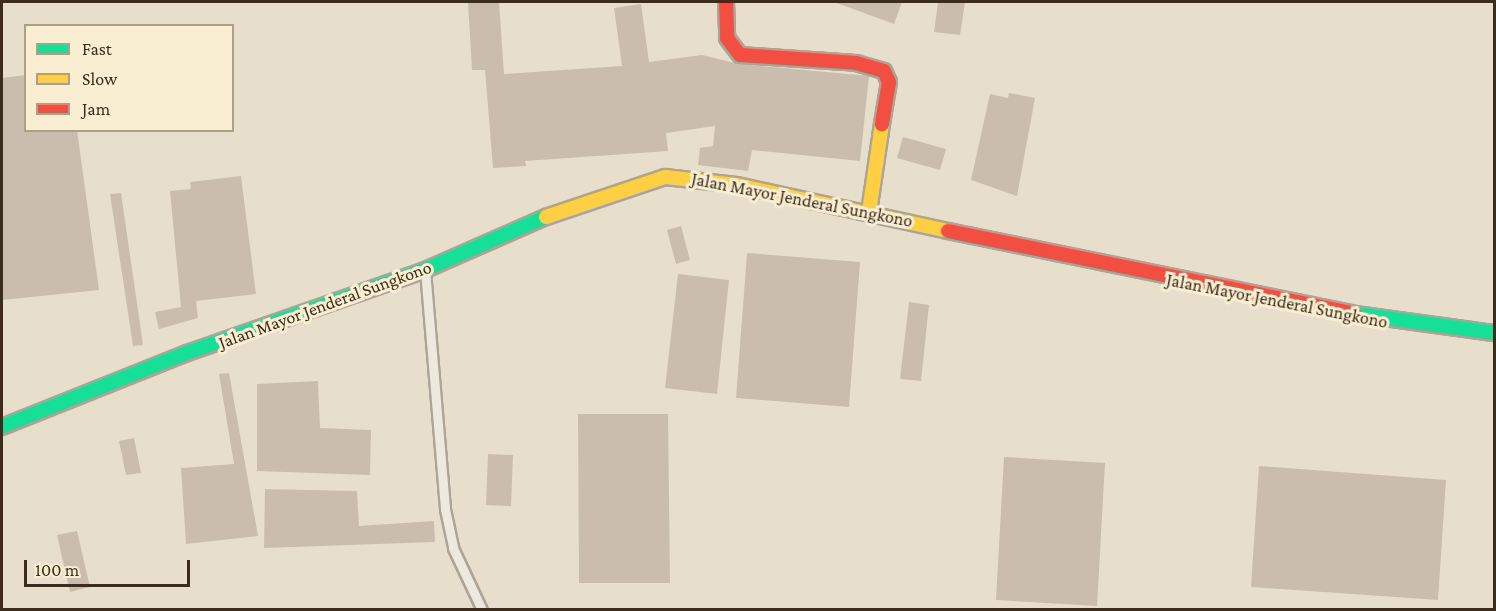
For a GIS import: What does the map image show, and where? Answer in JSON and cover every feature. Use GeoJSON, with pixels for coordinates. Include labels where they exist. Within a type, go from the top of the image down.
{"type":"FeatureCollection","features":[{"type":"Feature","properties":{"kind":"main road"},"geometry":{"type":"LineString","coordinates":[[726,2],[727,38],[740,55],[856,63],[885,71],[890,82],[869,212]]}},
{"type":"Feature","properties":{"kind":"main road","name":"Jalan Mayor Jenderal Sungkono"},"geometry":{"type":"LineString","coordinates":[[2,427],[187,353],[425,270],[583,200],[665,177],[693,176],[869,212],[1300,307],[1494,333]]}},
{"type":"Feature","properties":{"kind":"street"},"geometry":{"type":"LineString","coordinates":[[425,270],[445,509],[453,548],[482,609]]}},
{"type":"Feature","properties":{"kind":"building"},"geometry":{"type":"Polygon","coordinates":[[[468,2],[499,2],[504,74],[622,66],[614,8],[641,4],[649,62],[702,55],[739,64],[869,76],[860,161],[752,150],[748,171],[698,165],[700,148],[713,146],[715,126],[666,133],[668,151],[525,161],[526,166],[493,168],[485,70],[472,70],[468,2]]]}},
{"type":"Feature","properties":{"kind":"building"},"geometry":{"type":"Polygon","coordinates":[[[834,2],[902,2],[894,24],[834,2]]]}},
{"type":"Feature","properties":{"kind":"building"},"geometry":{"type":"Polygon","coordinates":[[[938,2],[965,2],[960,35],[934,32],[938,2]]]}},
{"type":"Feature","properties":{"kind":"building"},"geometry":{"type":"Polygon","coordinates":[[[24,75],[24,132],[77,132],[99,290],[2,300],[2,78],[24,75]]]}},
{"type":"Feature","properties":{"kind":"building"},"geometry":{"type":"Polygon","coordinates":[[[1009,93],[1035,98],[1017,196],[971,180],[990,94],[1008,98],[1009,93]]]}},
{"type":"Feature","properties":{"kind":"building"},"geometry":{"type":"Polygon","coordinates":[[[903,137],[946,149],[940,170],[897,158],[903,137]]]}},
{"type":"Feature","properties":{"kind":"building"},"geometry":{"type":"Polygon","coordinates":[[[241,176],[256,294],[196,301],[198,318],[159,329],[155,312],[181,307],[170,191],[191,189],[190,182],[241,176]]]}},
{"type":"Feature","properties":{"kind":"building"},"geometry":{"type":"Polygon","coordinates":[[[121,193],[143,345],[133,346],[110,194],[121,193]]]}},
{"type":"Feature","properties":{"kind":"building"},"geometry":{"type":"Polygon","coordinates":[[[681,226],[690,260],[676,264],[667,230],[681,226]]]}},
{"type":"Feature","properties":{"kind":"building"},"geometry":{"type":"Polygon","coordinates":[[[747,253],[860,262],[849,407],[736,398],[747,253]]]}},
{"type":"Feature","properties":{"kind":"building"},"geometry":{"type":"Polygon","coordinates":[[[678,274],[729,280],[717,394],[665,388],[678,274]]]}},
{"type":"Feature","properties":{"kind":"building"},"geometry":{"type":"Polygon","coordinates":[[[909,302],[929,305],[921,381],[900,379],[909,302]]]}},
{"type":"Feature","properties":{"kind":"building"},"geometry":{"type":"Polygon","coordinates":[[[229,373],[258,536],[186,544],[181,468],[234,464],[219,374],[229,373]]]}},
{"type":"Feature","properties":{"kind":"building"},"geometry":{"type":"Polygon","coordinates":[[[318,381],[320,428],[371,430],[370,475],[257,471],[257,384],[318,381]]]}},
{"type":"Feature","properties":{"kind":"building"},"geometry":{"type":"Polygon","coordinates":[[[578,414],[668,414],[670,583],[579,583],[578,414]]]}},
{"type":"Feature","properties":{"kind":"building"},"geometry":{"type":"Polygon","coordinates":[[[134,438],[141,473],[126,475],[119,441],[134,438]]]}},
{"type":"Feature","properties":{"kind":"building"},"geometry":{"type":"Polygon","coordinates":[[[488,454],[513,455],[511,506],[486,505],[488,454]]]}},
{"type":"Feature","properties":{"kind":"building"},"geometry":{"type":"Polygon","coordinates":[[[1004,457],[1105,463],[1097,606],[996,600],[1004,457]]]}},
{"type":"Feature","properties":{"kind":"building"},"geometry":{"type":"Polygon","coordinates":[[[1259,466],[1446,480],[1438,600],[1251,587],[1259,466]]]}},
{"type":"Feature","properties":{"kind":"building"},"geometry":{"type":"Polygon","coordinates":[[[265,489],[357,491],[359,526],[434,521],[435,542],[264,548],[265,489]]]}},
{"type":"Feature","properties":{"kind":"building"},"geometry":{"type":"Polygon","coordinates":[[[77,531],[90,587],[70,592],[57,535],[77,531]]]}},
{"type":"Feature","properties":{"kind":"traffic: fast"},"geometry":{"type":"LineString","coordinates":[[2,427],[187,353],[425,270],[546,217]]}},
{"type":"Feature","properties":{"kind":"traffic: fast"},"geometry":{"type":"LineString","coordinates":[[1355,314],[1494,333]]}},
{"type":"Feature","properties":{"kind":"traffic: slow"},"geometry":{"type":"LineString","coordinates":[[869,212],[882,124]]}},
{"type":"Feature","properties":{"kind":"traffic: slow"},"geometry":{"type":"LineString","coordinates":[[546,217],[665,177],[737,185],[948,231]]}},
{"type":"Feature","properties":{"kind":"traffic: jam"},"geometry":{"type":"LineString","coordinates":[[726,2],[727,38],[740,55],[856,63],[884,71],[889,82],[882,124]]}},
{"type":"Feature","properties":{"kind":"traffic: jam"},"geometry":{"type":"LineString","coordinates":[[948,231],[1355,314]]}}]}
